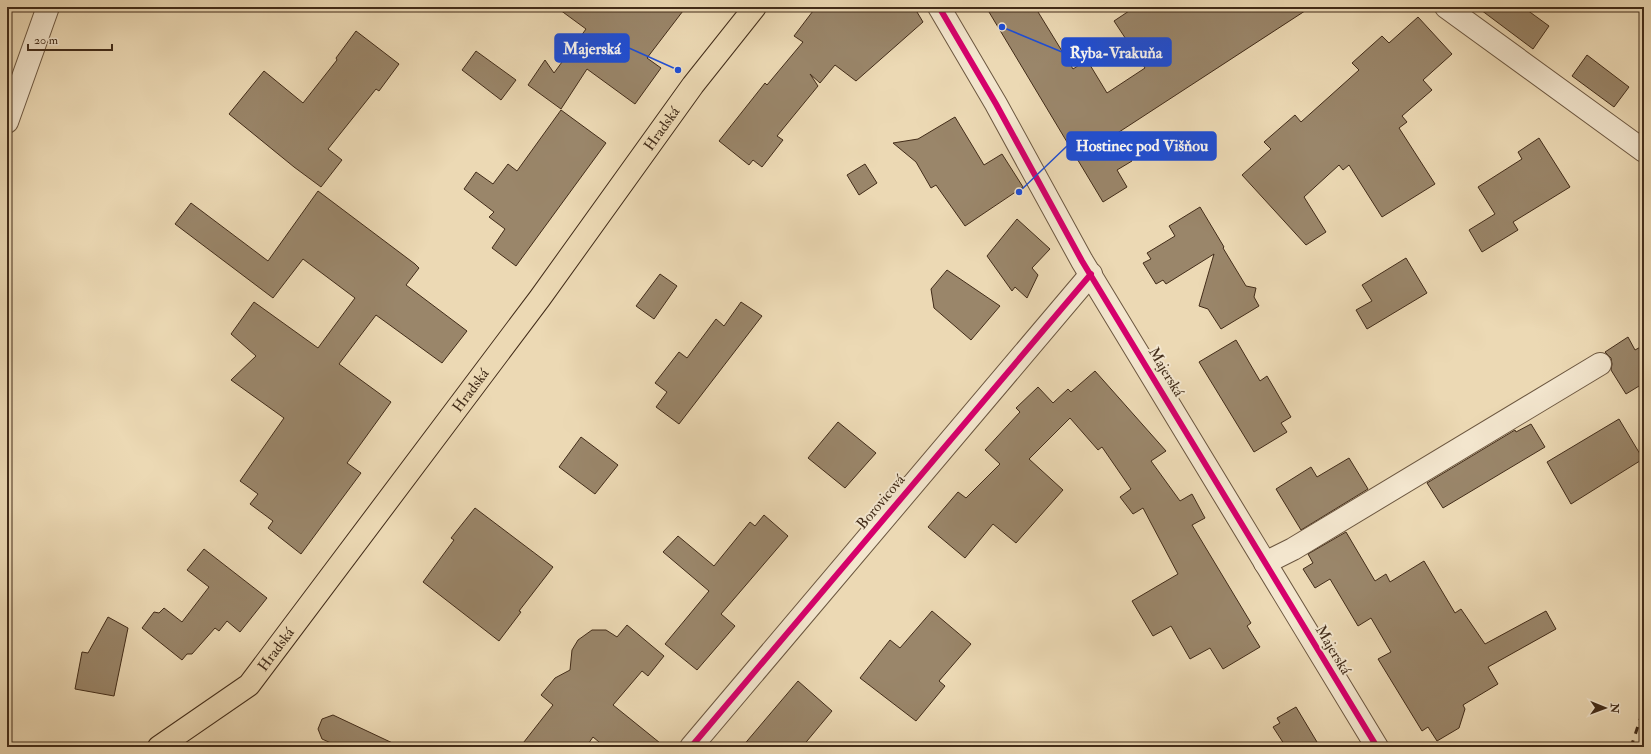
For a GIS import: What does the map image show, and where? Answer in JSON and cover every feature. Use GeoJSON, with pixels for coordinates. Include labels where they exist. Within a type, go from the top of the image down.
{"type":"FeatureCollection","features":[{"type":"Feature","properties":{"kind":"main road","name":"Hradská"},"geometry":{"type":"LineString","coordinates":[[159,747],[248,685],[540,298],[693,86],[755,7]]}},
{"type":"Feature","properties":{"kind":"street"},"geometry":{"type":"LineString","coordinates":[[7,122],[48,7]]}},
{"type":"Feature","properties":{"kind":"street","name":"Majerská"},"geometry":{"type":"LineString","coordinates":[[939,7],[996,104],[1090,274],[1377,747]]}},
{"type":"Feature","properties":{"kind":"street"},"geometry":{"type":"LineString","coordinates":[[1446,7],[1644,151]]}},
{"type":"Feature","properties":{"kind":"street","name":"Borovicová"},"geometry":{"type":"LineString","coordinates":[[691,747],[1090,274]]}},
{"type":"Feature","properties":{"kind":"street"},"geometry":{"type":"LineString","coordinates":[[1265,563],[1293,549],[1600,364]]}},
{"type":"Feature","properties":{"kind":"building"},"geometry":{"type":"Polygon","coordinates":[[[556,7],[686,7],[647,58],[661,68],[635,104],[587,69],[561,109],[528,85],[545,60],[554,73],[586,29],[556,7]]]}},
{"type":"Feature","properties":{"kind":"building"},"geometry":{"type":"Polygon","coordinates":[[[816,7],[914,7],[923,22],[856,81],[835,65],[820,83],[810,74],[818,86],[777,136],[783,140],[762,167],[753,160],[749,165],[719,141],[765,83],[767,85],[803,42],[794,36],[816,7]]]}},
{"type":"Feature","properties":{"kind":"building"},"geometry":{"type":"Polygon","coordinates":[[[986,7],[1035,7],[1073,69],[1087,60],[1107,93],[1145,68],[1114,21],[1135,7],[1311,7],[1116,134],[1132,161],[1117,170],[1127,187],[1103,202],[986,7]]]}},
{"type":"Feature","properties":{"kind":"building"},"geometry":{"type":"Polygon","coordinates":[[[1477,7],[1523,7],[1549,26],[1533,49],[1477,7]]]}},
{"type":"Feature","properties":{"kind":"building"},"geometry":{"type":"Polygon","coordinates":[[[1418,17],[1452,54],[1423,80],[1432,90],[1402,116],[1407,122],[1399,128],[1435,184],[1382,217],[1349,165],[1343,170],[1339,165],[1304,197],[1326,232],[1306,245],[1242,175],[1271,149],[1264,142],[1295,115],[1301,122],[1359,70],[1352,63],[1382,36],[1389,43],[1418,17]]]}},
{"type":"Feature","properties":{"kind":"building"},"geometry":{"type":"Polygon","coordinates":[[[356,31],[399,64],[379,91],[376,89],[328,149],[342,160],[321,187],[229,114],[264,71],[303,103],[337,60],[336,58],[356,31]]]}},
{"type":"Feature","properties":{"kind":"building"},"geometry":{"type":"Polygon","coordinates":[[[476,51],[516,80],[501,100],[462,70],[476,51]]]}},
{"type":"Feature","properties":{"kind":"building"},"geometry":{"type":"Polygon","coordinates":[[[1587,55],[1629,87],[1614,107],[1572,76],[1587,55]]]}},
{"type":"Feature","properties":{"kind":"building"},"geometry":{"type":"Polygon","coordinates":[[[561,110],[606,143],[516,266],[492,248],[505,229],[489,217],[494,212],[464,189],[476,172],[493,184],[508,164],[517,171],[561,110]]]}},
{"type":"Feature","properties":{"kind":"building"},"geometry":{"type":"Polygon","coordinates":[[[955,117],[984,165],[1002,154],[1023,187],[965,226],[936,185],[931,188],[916,162],[893,143],[918,139],[955,117]]]}},
{"type":"Feature","properties":{"kind":"building"},"geometry":{"type":"Polygon","coordinates":[[[1539,138],[1570,187],[1513,222],[1518,230],[1482,252],[1469,230],[1495,214],[1478,187],[1522,159],[1518,152],[1539,138]]]}},
{"type":"Feature","properties":{"kind":"building"},"geometry":{"type":"Polygon","coordinates":[[[865,164],[877,183],[859,195],[847,175],[865,164]]]}},
{"type":"Feature","properties":{"kind":"building"},"geometry":{"type":"Polygon","coordinates":[[[318,191],[415,264],[419,268],[406,285],[467,331],[442,363],[376,315],[339,364],[391,402],[347,463],[361,473],[301,554],[268,528],[273,521],[250,504],[258,494],[240,481],[284,418],[231,380],[256,356],[231,334],[254,302],[318,348],[355,298],[303,259],[273,298],[175,224],[191,203],[268,261],[318,191]]]}},
{"type":"Feature","properties":{"kind":"building"},"geometry":{"type":"Polygon","coordinates":[[[1200,207],[1246,286],[1256,288],[1254,297],[1259,306],[1221,329],[1208,309],[1199,306],[1214,254],[1166,284],[1163,280],[1156,284],[1143,263],[1151,259],[1147,253],[1175,236],[1169,226],[1200,207]]]}},
{"type":"Feature","properties":{"kind":"building"},"geometry":{"type":"Polygon","coordinates":[[[1017,219],[1050,249],[1032,268],[1038,275],[1027,298],[1015,287],[1012,291],[987,256],[1017,219]]]}},
{"type":"Feature","properties":{"kind":"building"},"geometry":{"type":"Polygon","coordinates":[[[1406,258],[1427,293],[1367,329],[1356,310],[1372,301],[1362,285],[1406,258]]]}},
{"type":"Feature","properties":{"kind":"building"},"geometry":{"type":"Polygon","coordinates":[[[947,270],[1000,306],[971,340],[934,308],[931,289],[947,270]]]}},
{"type":"Feature","properties":{"kind":"building"},"geometry":{"type":"Polygon","coordinates":[[[660,274],[677,286],[654,319],[636,306],[660,274]]]}},
{"type":"Feature","properties":{"kind":"building"},"geometry":{"type":"Polygon","coordinates":[[[741,302],[762,316],[679,424],[656,407],[667,392],[655,383],[679,352],[687,358],[716,319],[724,326],[741,302]]]}},
{"type":"Feature","properties":{"kind":"building"},"geometry":{"type":"Polygon","coordinates":[[[1628,337],[1635,350],[1644,345],[1644,383],[1626,394],[1611,370],[1611,358],[1605,352],[1628,337]]]}},
{"type":"Feature","properties":{"kind":"building"},"geometry":{"type":"Polygon","coordinates":[[[1236,340],[1260,381],[1267,376],[1291,417],[1281,423],[1287,432],[1254,452],[1199,362],[1236,340]]]}},
{"type":"Feature","properties":{"kind":"building"},"geometry":{"type":"Polygon","coordinates":[[[1095,371],[1166,451],[1151,461],[1180,501],[1192,494],[1205,518],[1192,525],[1251,623],[1247,626],[1260,647],[1223,669],[1210,648],[1190,659],[1171,626],[1153,636],[1132,601],[1178,574],[1143,508],[1133,514],[1120,497],[1131,489],[1102,447],[1098,450],[1070,418],[1029,459],[1063,490],[1016,543],[993,524],[965,558],[928,527],[958,492],[966,498],[1000,464],[985,450],[1020,412],[1016,408],[1038,387],[1053,403],[1068,389],[1071,392],[1095,371]]]}},
{"type":"Feature","properties":{"kind":"building"},"geometry":{"type":"Polygon","coordinates":[[[1619,419],[1643,459],[1571,504],[1547,462],[1619,419]]]}},
{"type":"Feature","properties":{"kind":"building"},"geometry":{"type":"Polygon","coordinates":[[[838,422],[876,453],[845,488],[808,458],[838,422]]]}},
{"type":"Feature","properties":{"kind":"building"},"geometry":{"type":"Polygon","coordinates":[[[1531,424],[1545,447],[1443,508],[1427,483],[1515,430],[1516,432],[1531,424]]]}},
{"type":"Feature","properties":{"kind":"building"},"geometry":{"type":"Polygon","coordinates":[[[581,437],[618,465],[595,494],[559,467],[581,437]]]}},
{"type":"Feature","properties":{"kind":"building"},"geometry":{"type":"Polygon","coordinates":[[[1349,458],[1368,489],[1301,530],[1276,489],[1311,467],[1317,477],[1349,458]]]}},
{"type":"Feature","properties":{"kind":"building"},"geometry":{"type":"Polygon","coordinates":[[[475,508],[553,567],[519,611],[521,612],[499,641],[423,582],[454,540],[451,538],[475,508]]]}},
{"type":"Feature","properties":{"kind":"building"},"geometry":{"type":"Polygon","coordinates":[[[764,515],[788,536],[721,614],[735,626],[697,670],[665,644],[709,591],[663,552],[678,536],[714,566],[750,522],[755,526],[764,515]]]}},
{"type":"Feature","properties":{"kind":"building"},"geometry":{"type":"Polygon","coordinates":[[[1346,532],[1375,581],[1386,574],[1390,582],[1424,561],[1455,613],[1461,609],[1485,644],[1546,611],[1556,629],[1488,667],[1498,684],[1463,705],[1465,709],[1459,728],[1437,741],[1428,727],[1422,731],[1378,659],[1391,652],[1371,618],[1358,626],[1330,579],[1315,588],[1303,569],[1313,563],[1308,554],[1346,532]]]}},
{"type":"Feature","properties":{"kind":"building"},"geometry":{"type":"Polygon","coordinates":[[[204,549],[267,598],[240,632],[227,621],[219,631],[215,628],[192,654],[187,654],[182,660],[142,628],[154,612],[159,613],[164,608],[182,622],[209,587],[187,570],[204,549]]]}},
{"type":"Feature","properties":{"kind":"building"},"geometry":{"type":"Polygon","coordinates":[[[932,611],[971,644],[939,681],[945,686],[916,721],[860,678],[890,640],[900,648],[932,611]]]}},
{"type":"Feature","properties":{"kind":"building"},"geometry":{"type":"Polygon","coordinates":[[[108,617],[128,628],[114,696],[75,689],[82,652],[88,653],[108,617]]]}},
{"type":"Feature","properties":{"kind":"building"},"geometry":{"type":"Polygon","coordinates":[[[627,625],[664,656],[648,676],[642,671],[613,705],[665,747],[605,747],[593,737],[586,747],[520,747],[553,705],[541,695],[555,678],[570,670],[572,650],[578,640],[592,630],[606,630],[617,637],[627,625]]]}},
{"type":"Feature","properties":{"kind":"building"},"geometry":{"type":"Polygon","coordinates":[[[798,681],[832,711],[802,747],[742,747],[798,681]]]}},
{"type":"Feature","properties":{"kind":"building"},"geometry":{"type":"Polygon","coordinates":[[[1296,707],[1320,747],[1286,747],[1273,727],[1280,723],[1277,718],[1296,707]]]}},
{"type":"Feature","properties":{"kind":"building"},"geometry":{"type":"Polygon","coordinates":[[[333,715],[401,747],[340,747],[322,739],[318,729],[322,719],[333,715]]]}},
{"type":"Feature","properties":{"kind":"railway"},"geometry":{"type":"LineString","coordinates":[[1631,747],[1644,708]]}},
{"type":"Feature","properties":{"kind":"cycle path"},"geometry":{"type":"LineString","coordinates":[[939,7],[996,104],[1082,261],[1377,747]]}},
{"type":"Feature","properties":{"kind":"cycle path"},"geometry":{"type":"LineString","coordinates":[[691,747],[1091,274]]}},
{"type":"Feature","properties":{"kind":"place","name":"Ryba-Vrakuňa"},"geometry":{"type":"Point","coordinates":[1002,27]}},
{"type":"Feature","properties":{"kind":"place","name":"Majerská"},"geometry":{"type":"Point","coordinates":[678,70]}},
{"type":"Feature","properties":{"kind":"place","name":"Hostinec pod Višňou"},"geometry":{"type":"Point","coordinates":[1019,192]}}]}
